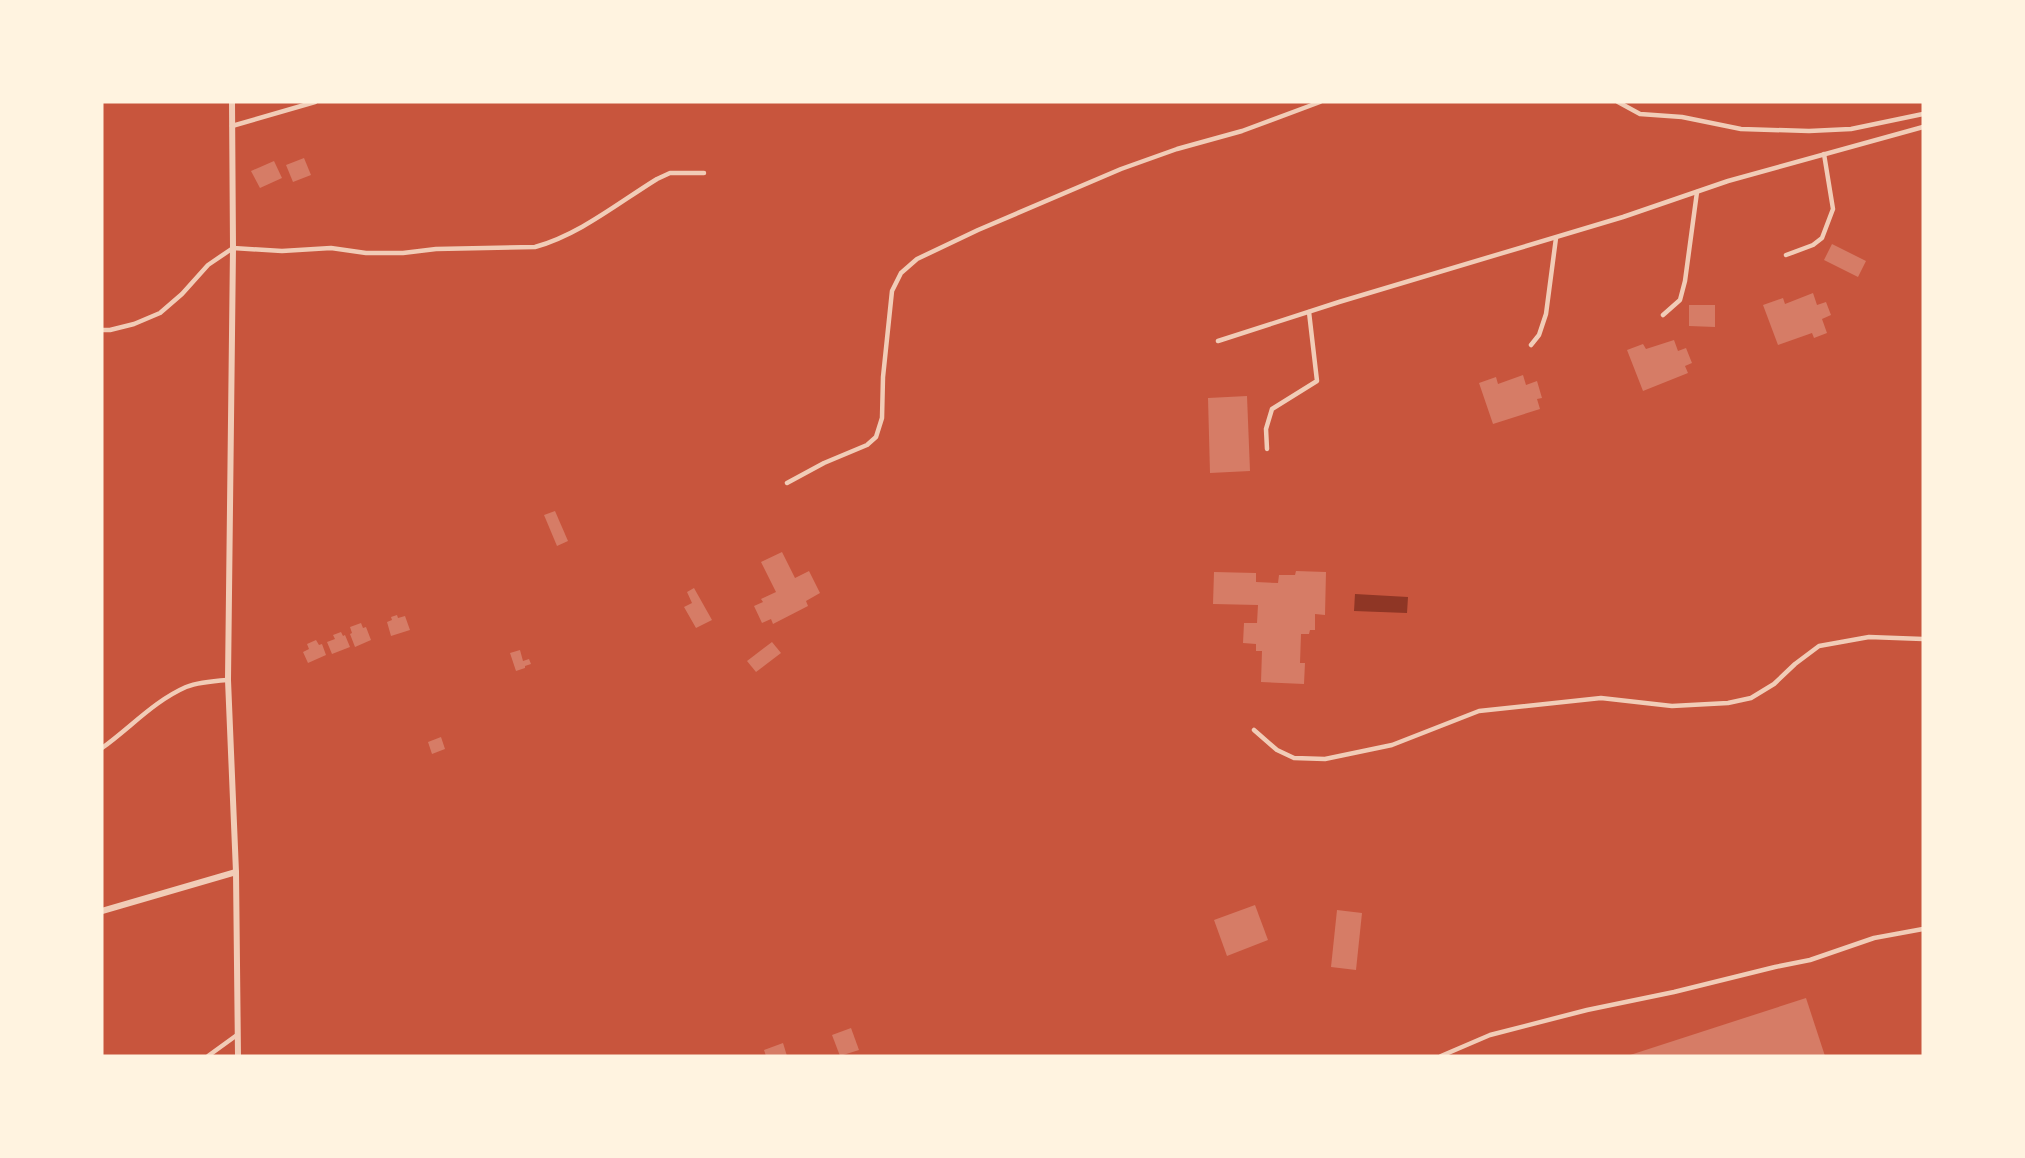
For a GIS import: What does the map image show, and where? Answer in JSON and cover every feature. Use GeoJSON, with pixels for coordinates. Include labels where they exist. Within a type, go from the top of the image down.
{"type":"FeatureCollection","features":[{"type":"Feature","properties":{"kind":"street"},"geometry":{"type":"LineString","coordinates":[[232,102],[233,248],[228,680],[236,872],[238,1056]]}},
{"type":"Feature","properties":{"kind":"street"},"geometry":{"type":"LineString","coordinates":[[102,911],[236,872]]}},
{"type":"Feature","properties":{"kind":"lane"},"geometry":{"type":"LineString","coordinates":[[232,126],[315,102]]}},
{"type":"Feature","properties":{"kind":"lane"},"geometry":{"type":"LineString","coordinates":[[787,483],[824,463],[867,445],[876,437],[882,418],[883,377],[892,291],[901,273],[917,259],[978,230],[1122,169],[1177,149],[1242,131],[1320,102]]}},
{"type":"Feature","properties":{"kind":"lane"},"geometry":{"type":"LineString","coordinates":[[1617,102],[1640,114],[1682,117],[1741,129],[1809,131],[1851,129],[1923,114]]}},
{"type":"Feature","properties":{"kind":"lane"},"geometry":{"type":"LineString","coordinates":[[1218,340],[1556,238],[1728,181],[1923,127]]}},
{"type":"Feature","properties":{"kind":"lane"},"geometry":{"type":"LineString","coordinates":[[1786,255],[1813,245],[1822,238],[1833,209],[1824,154]]}},
{"type":"Feature","properties":{"kind":"lane"},"geometry":{"type":"LineString","coordinates":[[102,330],[134,324],[160,313],[182,294],[208,265],[233,248],[282,251],[331,248],[366,253],[403,253],[436,249],[535,247],[551,243],[571,233],[670,173],[704,173]]}},
{"type":"Feature","properties":{"kind":"lane"},"geometry":{"type":"LineString","coordinates":[[1663,315],[1680,300],[1685,282],[1697,192]]}},
{"type":"Feature","properties":{"kind":"lane"},"geometry":{"type":"LineString","coordinates":[[1531,345],[1539,335],[1546,314],[1556,238]]}},
{"type":"Feature","properties":{"kind":"lane"},"geometry":{"type":"LineString","coordinates":[[1267,449],[1266,429],[1272,409],[1317,381],[1309,312]]}},
{"type":"Feature","properties":{"kind":"lane"},"geometry":{"type":"LineString","coordinates":[[1254,730],[1277,750],[1294,758],[1325,759],[1392,745],[1479,711],[1601,698],[1672,706],[1728,704],[1751,698],[1774,684],[1819,646],[1869,636],[1923,639]]}},
{"type":"Feature","properties":{"kind":"lane"},"geometry":{"type":"LineString","coordinates":[[102,748],[158,703],[187,687],[228,680]]}},
{"type":"Feature","properties":{"kind":"lane"},"geometry":{"type":"LineString","coordinates":[[1441,1056],[1490,1035],[1587,1010],[1810,960],[1874,939],[1923,929]]}},
{"type":"Feature","properties":{"kind":"lane"},"geometry":{"type":"LineString","coordinates":[[208,1056],[237,1035]]}},
{"type":"Feature","properties":{"kind":"shaded area"},"geometry":{"type":"Polygon","coordinates":[[[1355,594],[1408,597],[1407,613],[1354,611],[1355,594]]]}},
{"type":"Feature","properties":{"kind":"building"},"geometry":{"type":"Polygon","coordinates":[[[304,158],[311,175],[293,182],[286,165],[304,158]]]}},
{"type":"Feature","properties":{"kind":"building"},"geometry":{"type":"Polygon","coordinates":[[[274,161],[282,178],[260,188],[251,171],[274,161]]]}},
{"type":"Feature","properties":{"kind":"building"},"geometry":{"type":"Polygon","coordinates":[[[1832,244],[1866,261],[1858,277],[1824,260],[1832,244]]]}},
{"type":"Feature","properties":{"kind":"building"},"geometry":{"type":"Polygon","coordinates":[[[1813,293],[1817,305],[1826,302],[1831,315],[1822,319],[1827,333],[1814,338],[1812,333],[1778,345],[1763,305],[1783,298],[1785,304],[1813,293]]]}},
{"type":"Feature","properties":{"kind":"building"},"geometry":{"type":"Polygon","coordinates":[[[1689,305],[1715,305],[1715,327],[1689,326],[1689,305]]]}},
{"type":"Feature","properties":{"kind":"building"},"geometry":{"type":"Polygon","coordinates":[[[1674,340],[1678,351],[1686,348],[1692,363],[1685,366],[1688,373],[1643,391],[1627,350],[1643,344],[1646,349],[1674,340]]]}},
{"type":"Feature","properties":{"kind":"building"},"geometry":{"type":"Polygon","coordinates":[[[1523,375],[1526,385],[1537,381],[1542,398],[1537,399],[1540,409],[1493,424],[1479,383],[1496,377],[1498,384],[1523,375]]]}},
{"type":"Feature","properties":{"kind":"building"},"geometry":{"type":"Polygon","coordinates":[[[1247,396],[1250,471],[1210,473],[1208,398],[1247,396]]]}},
{"type":"Feature","properties":{"kind":"building"},"geometry":{"type":"Polygon","coordinates":[[[555,511],[568,541],[557,546],[544,515],[555,511]]]}},
{"type":"Feature","properties":{"kind":"building"},"geometry":{"type":"Polygon","coordinates":[[[782,552],[795,578],[809,571],[820,593],[806,601],[808,606],[773,624],[771,619],[762,623],[754,606],[763,602],[761,599],[776,592],[761,562],[782,552]]]}},
{"type":"Feature","properties":{"kind":"building"},"geometry":{"type":"Polygon","coordinates":[[[1296,571],[1326,572],[1325,615],[1315,614],[1315,630],[1310,630],[1309,634],[1301,634],[1300,663],[1305,663],[1304,684],[1261,682],[1262,651],[1256,651],[1256,644],[1243,643],[1244,623],[1257,623],[1258,605],[1213,604],[1214,572],[1256,573],[1256,582],[1278,583],[1279,575],[1295,575],[1296,571]]]}},
{"type":"Feature","properties":{"kind":"building"},"geometry":{"type":"Polygon","coordinates":[[[694,588],[712,620],[696,628],[684,607],[692,603],[687,592],[694,588]]]}},
{"type":"Feature","properties":{"kind":"building"},"geometry":{"type":"Polygon","coordinates":[[[397,615],[398,618],[405,616],[410,630],[391,636],[387,622],[392,620],[391,617],[397,615]]]}},
{"type":"Feature","properties":{"kind":"building"},"geometry":{"type":"Polygon","coordinates":[[[361,623],[363,628],[366,627],[371,640],[355,647],[350,627],[361,623]]]}},
{"type":"Feature","properties":{"kind":"building"},"geometry":{"type":"Polygon","coordinates":[[[341,632],[343,636],[345,635],[350,647],[332,654],[327,642],[335,639],[333,635],[341,632]]]}},
{"type":"Feature","properties":{"kind":"building"},"geometry":{"type":"Polygon","coordinates":[[[316,640],[319,645],[322,644],[326,655],[308,663],[303,652],[309,649],[307,644],[316,640]]]}},
{"type":"Feature","properties":{"kind":"building"},"geometry":{"type":"Polygon","coordinates":[[[772,642],[781,653],[756,672],[747,661],[772,642]]]}},
{"type":"Feature","properties":{"kind":"building"},"geometry":{"type":"Polygon","coordinates":[[[520,650],[523,661],[529,659],[531,664],[516,671],[510,653],[520,650]]]}},
{"type":"Feature","properties":{"kind":"building"},"geometry":{"type":"Polygon","coordinates":[[[441,737],[445,749],[432,754],[428,742],[441,737]]]}},
{"type":"Feature","properties":{"kind":"building"},"geometry":{"type":"Polygon","coordinates":[[[1255,905],[1268,940],[1227,956],[1214,920],[1255,905]]]}},
{"type":"Feature","properties":{"kind":"building"},"geometry":{"type":"Polygon","coordinates":[[[1337,910],[1362,913],[1356,970],[1331,967],[1337,910]]]}},
{"type":"Feature","properties":{"kind":"building"},"geometry":{"type":"Polygon","coordinates":[[[1806,998],[1825,1056],[1627,1056],[1806,998]]]}},
{"type":"Feature","properties":{"kind":"building"},"geometry":{"type":"Polygon","coordinates":[[[851,1028],[859,1050],[840,1056],[832,1035],[851,1028]]]}},
{"type":"Feature","properties":{"kind":"building"},"geometry":{"type":"Polygon","coordinates":[[[783,1043],[787,1056],[766,1056],[764,1050],[783,1043]]]}}]}
